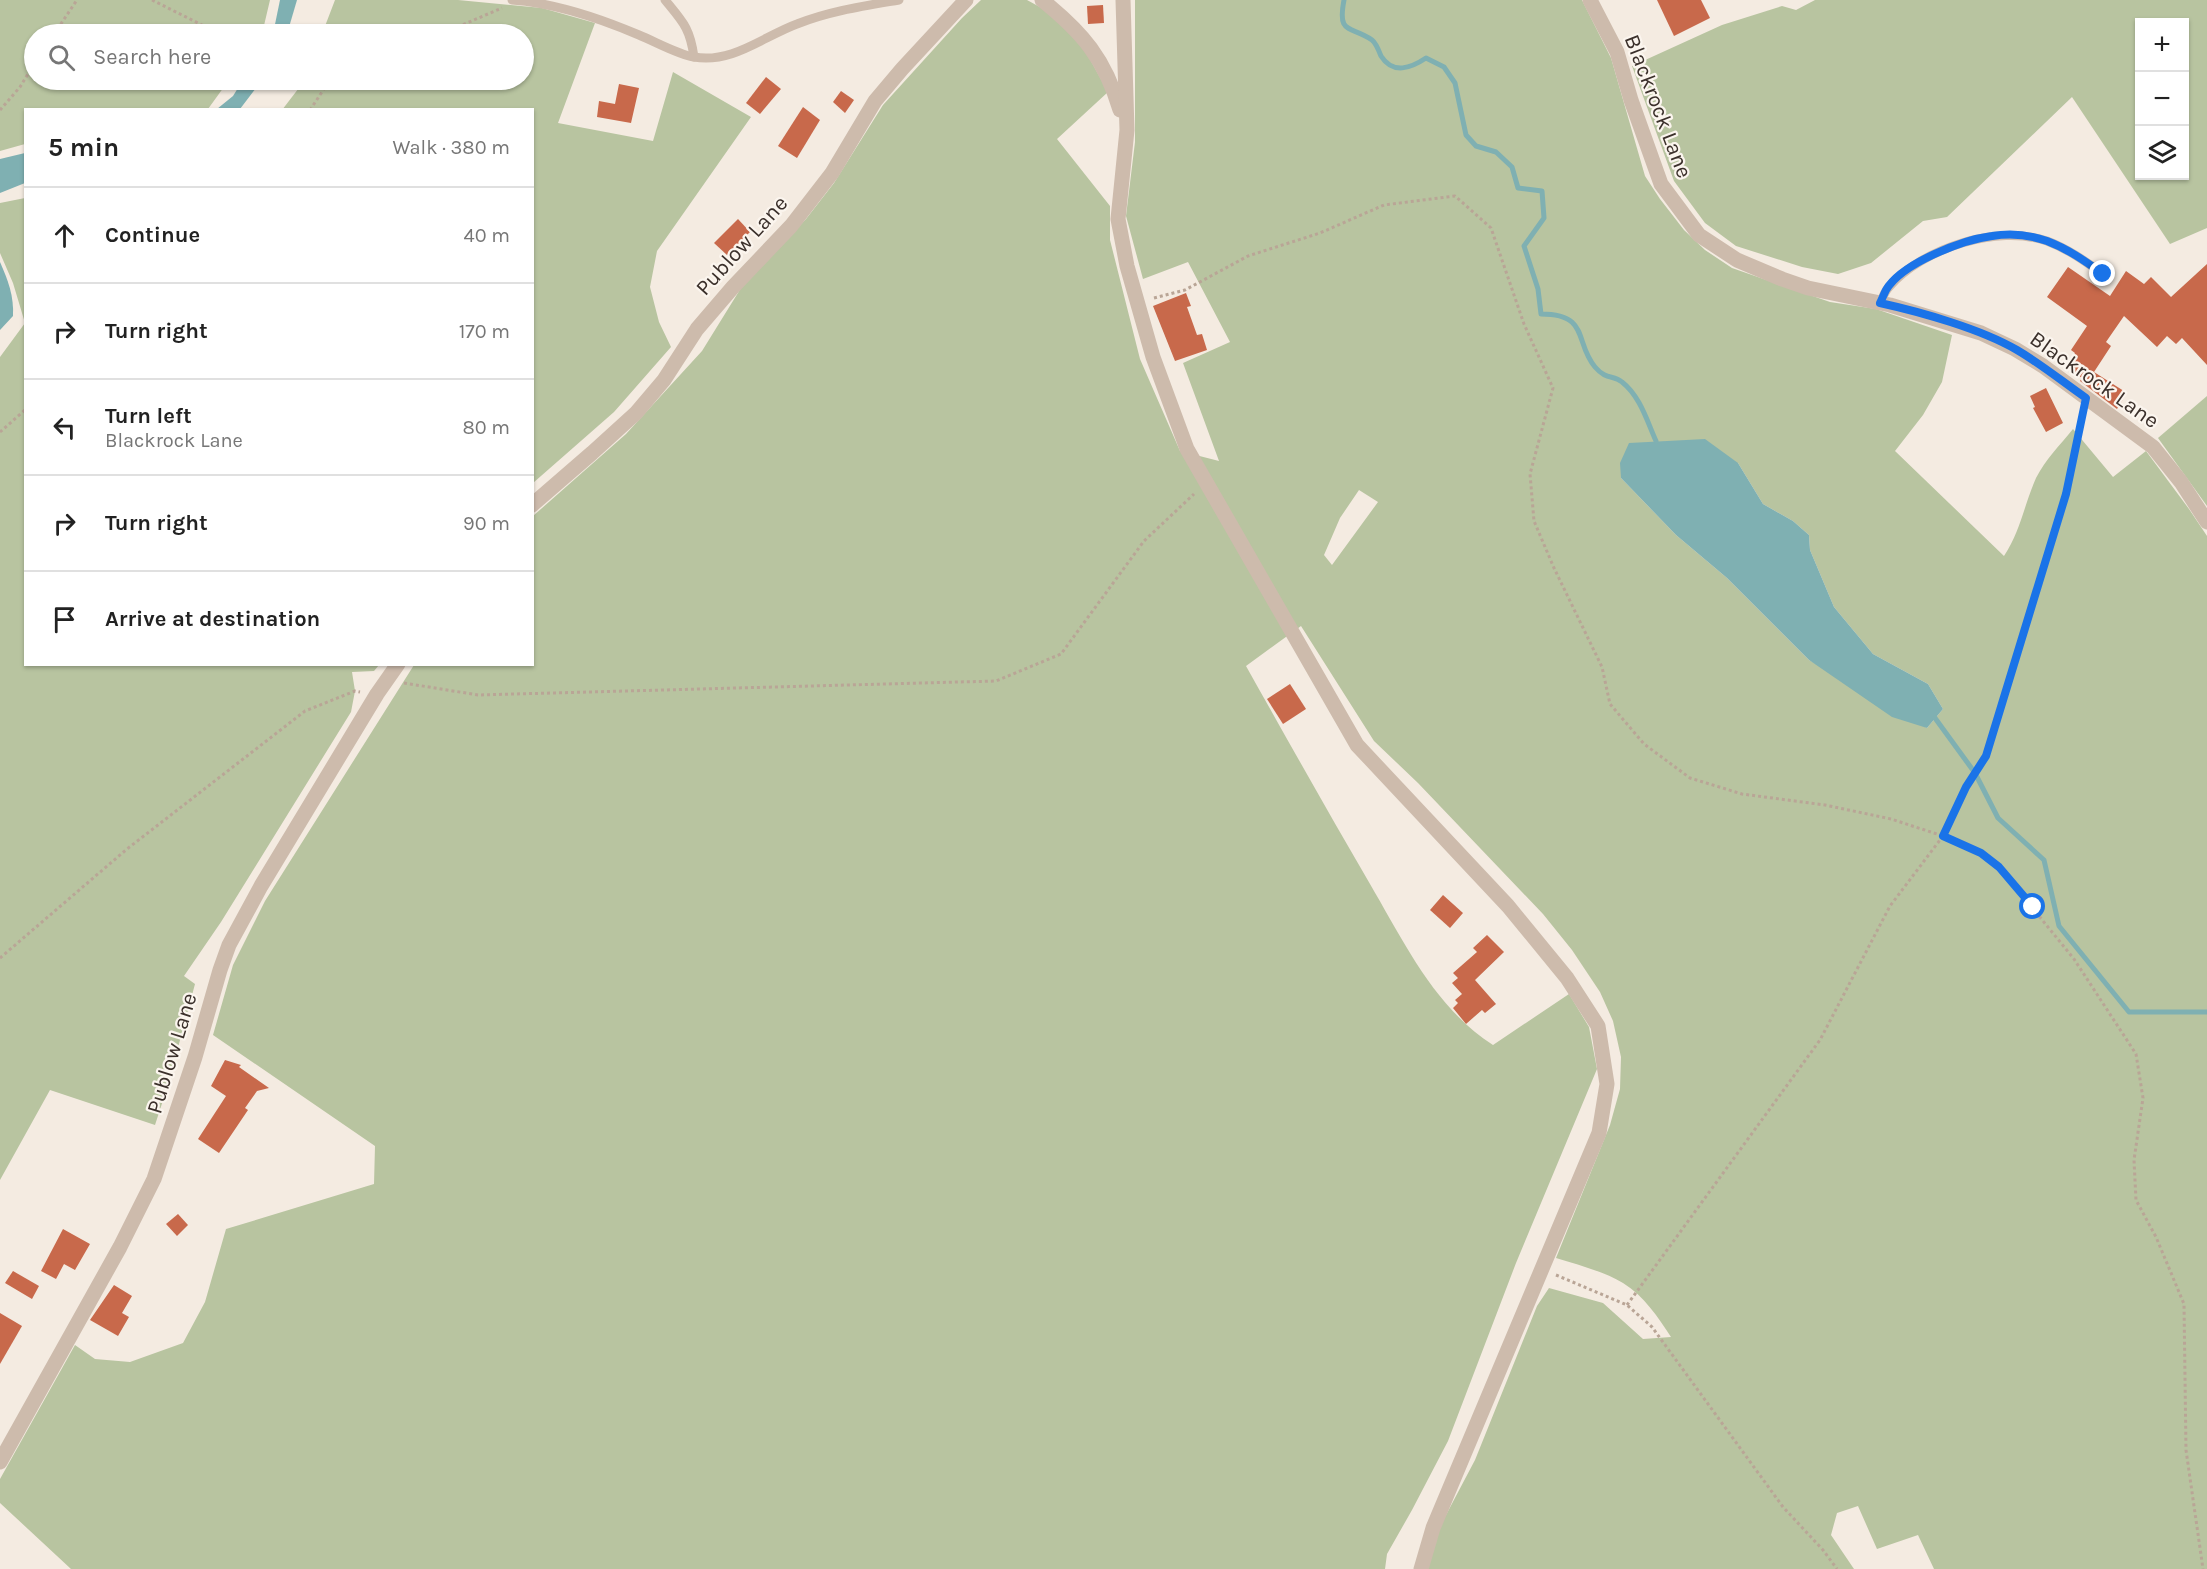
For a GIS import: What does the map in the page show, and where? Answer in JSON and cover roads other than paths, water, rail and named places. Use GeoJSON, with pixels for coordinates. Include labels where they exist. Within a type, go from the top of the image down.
{"type":"FeatureCollection","features":[{"type":"Feature","properties":{"kind":"street","name":"Publow Lane"},"geometry":{"type":"LineString","coordinates":[[534,503],[636,413],[664,380],[697,329],[791,226],[831,173],[875,102],[902,69],[966,0]]}},
{"type":"Feature","properties":{"kind":"street"},"geometry":{"type":"LineString","coordinates":[[1042,0],[1071,24],[1096,52],[1114,88],[1127,130]]}},
{"type":"Feature","properties":{"kind":"street"},"geometry":{"type":"LineString","coordinates":[[1123,0],[1127,130],[1118,219],[1127,266],[1153,357],[1187,449],[1357,745],[1508,906],[1566,978],[1598,1026],[1607,1084],[1599,1133],[1433,1528],[1420,1569]]}},
{"type":"Feature","properties":{"kind":"street","name":"Blackrock Lane"},"geometry":{"type":"LineString","coordinates":[[1590,0],[1617,52],[1631,100],[1661,184],[1699,235],[1737,260],[1782,279],[1808,288],[1880,303],[1981,333],[2015,349],[2043,366],[2153,447],[2181,482],[2207,522]]}},
{"type":"Feature","properties":{"kind":"street","name":"Publow Lane"},"geometry":{"type":"LineString","coordinates":[[0,1462],[120,1247],[154,1179],[195,1057],[229,945],[261,886],[377,694],[397,666]]}},
{"type":"Feature","properties":{"kind":"lane"},"geometry":{"type":"LineString","coordinates":[[665,0],[686,27],[694,57]]}},
{"type":"Feature","properties":{"kind":"lane"},"geometry":{"type":"LineString","coordinates":[[512,5],[539,2],[613,24],[694,57],[721,57],[755,45],[796,24],[845,9],[899,0]]}},
{"type":"Feature","properties":{"kind":"lane"},"geometry":{"type":"LineString","coordinates":[[1880,303],[1887,289],[1915,265],[1944,249],[1992,236],[2017,235],[2046,241],[2073,253],[2103,274]]}},
{"type":"Feature","properties":{"kind":"water"},"geometry":{"type":"Polygon","coordinates":[[[280,0],[297,0],[290,24],[275,24],[280,0]]]}},
{"type":"Feature","properties":{"kind":"water"},"geometry":{"type":"Polygon","coordinates":[[[237,90],[254,90],[241,108],[218,108],[237,90]]]}},
{"type":"Feature","properties":{"kind":"water"},"geometry":{"type":"Polygon","coordinates":[[[24,153],[24,183],[0,193],[0,159],[24,153]]]}},
{"type":"Feature","properties":{"kind":"water"},"geometry":{"type":"Polygon","coordinates":[[[0,262],[10,288],[13,316],[0,330],[0,262]]]}},
{"type":"Feature","properties":{"kind":"water"},"geometry":{"type":"Polygon","coordinates":[[[1705,439],[1738,463],[1763,504],[1793,521],[1809,535],[1810,550],[1834,607],[1873,654],[1928,684],[1943,709],[1927,728],[1892,717],[1809,660],[1727,578],[1676,535],[1621,478],[1620,463],[1629,443],[1705,439]]]}},
{"type":"Feature","properties":{"kind":"waterway"},"geometry":{"type":"LineString","coordinates":[[1344,0],[1342,11],[1344,25],[1372,40],[1381,56],[1391,66],[1408,67],[1426,58],[1444,67],[1455,83],[1466,135],[1476,146],[1496,152],[1512,167],[1518,188],[1542,191],[1544,218],[1524,246],[1538,289],[1541,314],[1557,315],[1574,324],[1595,367],[1603,374],[1619,380],[1634,394],[1656,441]]}},
{"type":"Feature","properties":{"kind":"waterway"},"geometry":{"type":"LineString","coordinates":[[1935,718],[1975,773],[1998,818],[2044,860],[2059,926],[2129,1012],[2207,1012]]}}]}
